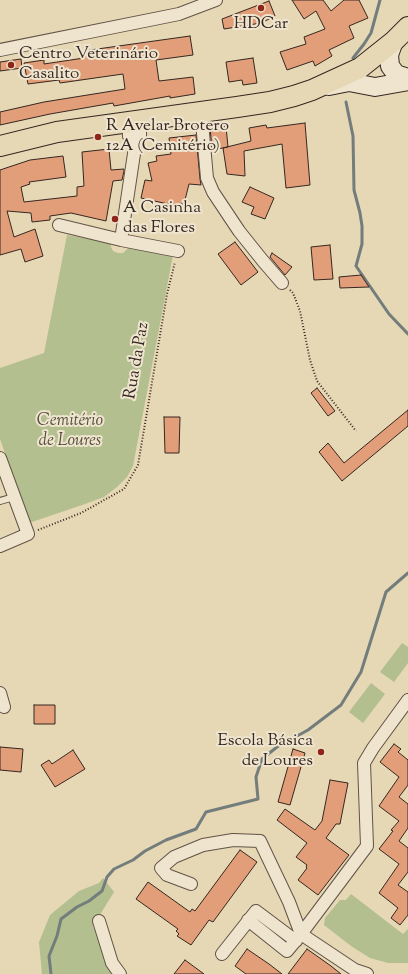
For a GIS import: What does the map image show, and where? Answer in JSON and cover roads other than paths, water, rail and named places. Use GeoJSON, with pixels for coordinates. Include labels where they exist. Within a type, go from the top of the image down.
{"type":"FeatureCollection","features":[{"type":"Feature","properties":{"kind":"main road"},"geometry":{"type":"LineString","coordinates":[[0,146],[19,140],[57,132],[270,102],[312,90],[366,64],[394,41],[408,27]]}},
{"type":"Feature","properties":{"kind":"street"},"geometry":{"type":"LineString","coordinates":[[0,50],[179,14],[216,0]]}},
{"type":"Feature","properties":{"kind":"street"},"geometry":{"type":"LineString","coordinates":[[394,41],[388,55],[390,66],[396,74],[408,80]]}},
{"type":"Feature","properties":{"kind":"street"},"geometry":{"type":"LineString","coordinates":[[366,64],[382,71],[395,80],[408,80]]}},
{"type":"Feature","properties":{"kind":"street"},"geometry":{"type":"LineString","coordinates":[[366,64],[372,80],[383,86]]}},
{"type":"Feature","properties":{"kind":"street"},"geometry":{"type":"LineString","coordinates":[[312,90],[349,82],[375,87],[408,80]]}},
{"type":"Feature","properties":{"kind":"street"},"geometry":{"type":"LineString","coordinates":[[201,111],[207,178],[213,192],[239,231],[282,282]]}},
{"type":"Feature","properties":{"kind":"street"},"geometry":{"type":"LineString","coordinates":[[121,240],[135,148],[129,136],[134,120]]}},
{"type":"Feature","properties":{"kind":"street"},"geometry":{"type":"LineString","coordinates":[[59,225],[121,240],[178,251]]}},
{"type":"Feature","properties":{"kind":"street"},"geometry":{"type":"LineString","coordinates":[[0,458],[28,534],[0,546]]}},
{"type":"Feature","properties":{"kind":"street"},"geometry":{"type":"LineString","coordinates":[[0,693],[4,707]]}},
{"type":"Feature","properties":{"kind":"street"},"geometry":{"type":"LineString","coordinates":[[222,954],[248,920],[287,950],[299,938],[367,846],[364,764],[373,748],[408,700]]}},
{"type":"Feature","properties":{"kind":"street"},"geometry":{"type":"LineString","coordinates":[[191,884],[167,876],[161,868],[174,857],[203,845],[234,840],[260,841],[289,902],[299,938],[355,970],[366,974]]}},
{"type":"Feature","properties":{"kind":"street"},"geometry":{"type":"LineString","coordinates":[[99,921],[112,963],[120,974]]}},
{"type":"Feature","properties":{"kind":"lane"},"geometry":{"type":"LineString","coordinates":[[0,501],[14,497]]}},
{"type":"Feature","properties":{"kind":"waterway"},"geometry":{"type":"LineString","coordinates":[[353,58],[371,33],[380,0]]}},
{"type":"Feature","properties":{"kind":"waterway"},"geometry":{"type":"LineString","coordinates":[[346,102],[353,136],[354,190],[362,226],[362,244],[356,266],[389,314],[408,334]]}},
{"type":"Feature","properties":{"kind":"waterway"},"geometry":{"type":"LineString","coordinates":[[51,974],[49,956],[57,936],[61,919],[102,891],[107,877],[114,869],[133,860],[145,851],[166,840],[196,829],[206,812],[258,799],[256,777],[262,759],[277,747],[308,730],[341,705],[361,672],[386,592],[408,573]]}},
{"type":"Feature","properties":{"kind":"place","name":"HDCar"},"geometry":{"type":"Point","coordinates":[261,8]}},
{"type":"Feature","properties":{"kind":"place","name":"Centro Veterinário Casalito"},"geometry":{"type":"Point","coordinates":[11,65]}},
{"type":"Feature","properties":{"kind":"place","name":"R Avelar Brotero 12A (Cemitério)"},"geometry":{"type":"Point","coordinates":[98,137]}},
{"type":"Feature","properties":{"kind":"place","name":"A Casinha das Flores"},"geometry":{"type":"Point","coordinates":[115,219]}},
{"type":"Feature","properties":{"kind":"place","name":"Escola Básica de Loures"},"geometry":{"type":"Point","coordinates":[321,752]}},
{"type":"Feature","properties":{"kind":"park label","name":"Cemitério de Loures"},"geometry":{"type":"Point","coordinates":[70,432]}}]}
